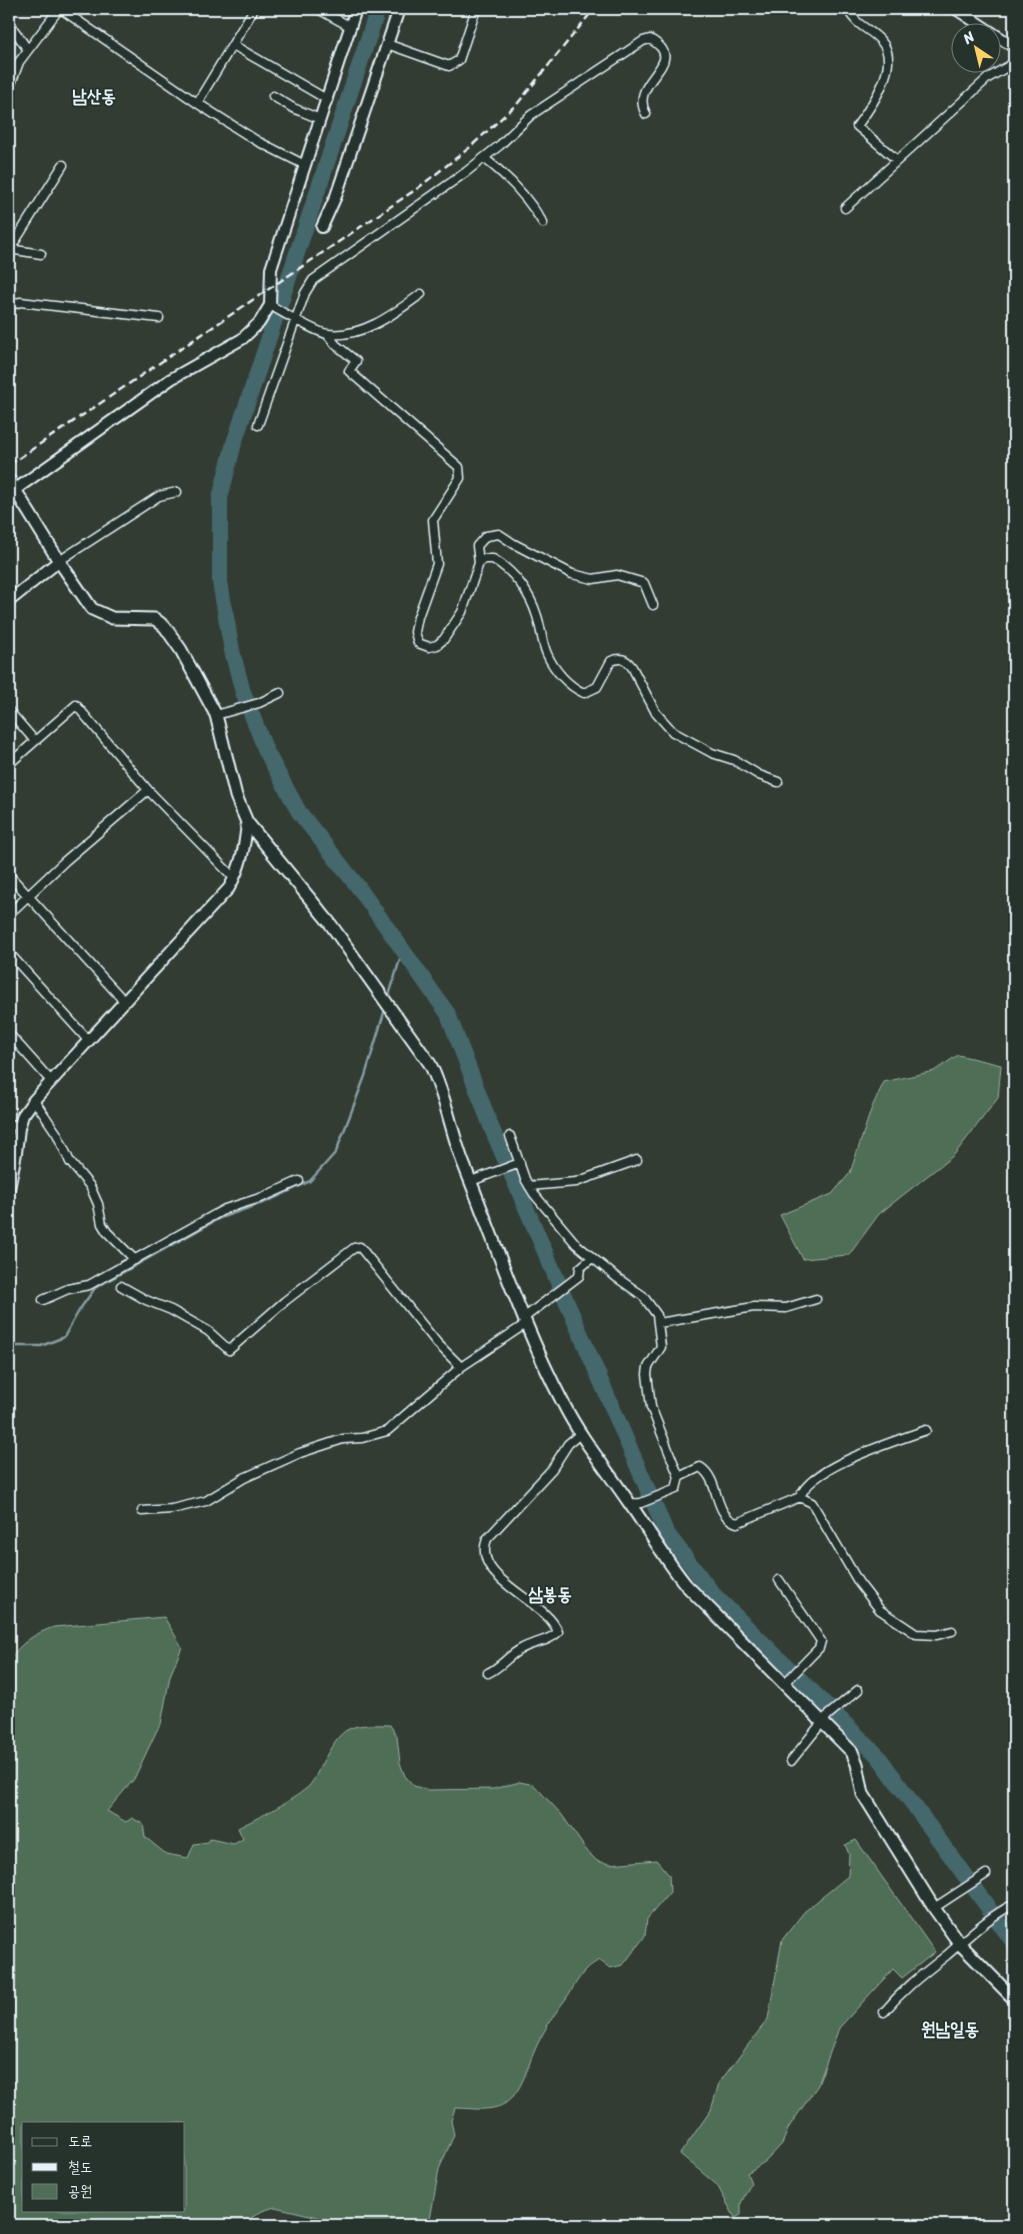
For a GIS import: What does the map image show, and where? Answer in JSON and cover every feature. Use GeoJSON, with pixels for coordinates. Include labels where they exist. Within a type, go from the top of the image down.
{"type":"FeatureCollection","features":[{"type":"Feature","properties":{"kind":"main road"},"geometry":{"type":"LineString","coordinates":[[9,480],[13,492],[92,609],[112,618],[155,619],[165,627],[181,650],[216,715],[236,796],[247,822],[329,922],[390,1011],[430,1064],[438,1082],[454,1136],[526,1320],[546,1369],[580,1434],[636,1504],[669,1564],[686,1585],[825,1719],[852,1752],[857,1764],[863,1794],[934,1908],[959,1943],[1014,1999]]}},
{"type":"Feature","properties":{"kind":"street"},"geometry":{"type":"LineString","coordinates":[[9,89],[19,62],[60,9],[257,141],[305,165]]}},
{"type":"Feature","properties":{"kind":"street"},"geometry":{"type":"LineString","coordinates":[[198,103],[254,9]]}},
{"type":"Feature","properties":{"kind":"street"},"geometry":{"type":"LineString","coordinates":[[318,9],[351,27]]}},
{"type":"Feature","properties":{"kind":"street"},"geometry":{"type":"LineString","coordinates":[[13,492],[171,379],[242,339],[273,307],[271,269],[320,119],[328,100],[356,9]]}},
{"type":"Feature","properties":{"kind":"street"},"geometry":{"type":"LineString","coordinates":[[322,228],[336,196],[399,9]]}},
{"type":"Feature","properties":{"kind":"street"},"geometry":{"type":"LineString","coordinates":[[387,44],[449,66],[459,60],[476,9]]}},
{"type":"Feature","properties":{"kind":"street"},"geometry":{"type":"LineString","coordinates":[[848,9],[856,23],[882,41],[887,56],[887,68],[883,86],[875,102],[857,126],[897,160]]}},
{"type":"Feature","properties":{"kind":"street"},"geometry":{"type":"LineString","coordinates":[[956,9],[1014,47]]}},
{"type":"Feature","properties":{"kind":"street"},"geometry":{"type":"LineString","coordinates":[[9,23],[26,47]]}},
{"type":"Feature","properties":{"kind":"street"},"geometry":{"type":"LineString","coordinates":[[258,425],[294,318],[313,280],[484,158],[531,116],[643,41],[650,39],[656,42],[664,54],[664,64],[645,88],[641,97],[642,106],[646,114]]}},
{"type":"Feature","properties":{"kind":"street"},"geometry":{"type":"LineString","coordinates":[[233,45],[328,100]]}},
{"type":"Feature","properties":{"kind":"street"},"geometry":{"type":"LineString","coordinates":[[845,208],[988,78],[1014,63]]}},
{"type":"Feature","properties":{"kind":"street"},"geometry":{"type":"LineString","coordinates":[[273,96],[293,108],[320,119]]}},
{"type":"Feature","properties":{"kind":"street"},"geometry":{"type":"LineString","coordinates":[[484,158],[505,174],[520,189],[543,223]]}},
{"type":"Feature","properties":{"kind":"street"},"geometry":{"type":"LineString","coordinates":[[41,254],[10,249],[63,165]]}},
{"type":"Feature","properties":{"kind":"street"},"geometry":{"type":"LineString","coordinates":[[327,334],[361,330],[377,324],[422,294]]}},
{"type":"Feature","properties":{"kind":"street"},"geometry":{"type":"LineString","coordinates":[[9,306],[20,302],[160,318]]}},
{"type":"Feature","properties":{"kind":"street"},"geometry":{"type":"LineString","coordinates":[[273,307],[327,334],[336,346],[356,361],[349,371],[458,467],[460,478],[433,520],[437,564],[415,632],[418,643],[429,647],[437,645],[451,631],[462,612],[479,563],[477,546],[486,536],[499,534],[514,544],[572,574],[593,579],[618,576],[644,583],[653,604]]}},
{"type":"Feature","properties":{"kind":"street"},"geometry":{"type":"LineString","coordinates":[[9,601],[59,561],[153,499],[171,492],[177,492]]}},
{"type":"Feature","properties":{"kind":"street"},"geometry":{"type":"LineString","coordinates":[[479,563],[484,559],[493,559],[512,574],[524,588],[537,615],[547,655],[566,681],[575,689],[584,692],[597,687],[611,661],[623,658],[632,667],[656,713],[673,732],[712,753],[734,760],[759,776],[778,782]]}},
{"type":"Feature","properties":{"kind":"street"},"geometry":{"type":"LineString","coordinates":[[216,715],[259,703],[280,693]]}},
{"type":"Feature","properties":{"kind":"street"},"geometry":{"type":"LineString","coordinates":[[9,764],[76,705],[148,790],[234,878]]}},
{"type":"Feature","properties":{"kind":"street"},"geometry":{"type":"LineString","coordinates":[[9,711],[35,741]]}},
{"type":"Feature","properties":{"kind":"street"},"geometry":{"type":"LineString","coordinates":[[9,914],[65,861],[148,790]]}},
{"type":"Feature","properties":{"kind":"street"},"geometry":{"type":"LineString","coordinates":[[9,1190],[16,1154],[14,1125],[88,1040],[217,902],[234,878],[245,847],[247,822]]}},
{"type":"Feature","properties":{"kind":"street"},"geometry":{"type":"LineString","coordinates":[[9,875],[124,1001]]}},
{"type":"Feature","properties":{"kind":"street"},"geometry":{"type":"LineString","coordinates":[[9,953],[88,1040]]}},
{"type":"Feature","properties":{"kind":"street"},"geometry":{"type":"LineString","coordinates":[[9,1034],[51,1081]]}},
{"type":"Feature","properties":{"kind":"street"},"geometry":{"type":"LineString","coordinates":[[34,1100],[51,1124],[70,1162],[90,1186],[98,1204],[102,1224],[107,1232],[135,1260]]}},
{"type":"Feature","properties":{"kind":"street"},"geometry":{"type":"LineString","coordinates":[[510,1136],[518,1163],[529,1186],[576,1244],[643,1296],[652,1306],[660,1323],[661,1347],[648,1367],[647,1374],[656,1420],[679,1477],[676,1489],[636,1504]]}},
{"type":"Feature","properties":{"kind":"street"},"geometry":{"type":"LineString","coordinates":[[529,1186],[576,1182],[637,1160]]}},
{"type":"Feature","properties":{"kind":"street"},"geometry":{"type":"LineString","coordinates":[[471,1180],[518,1163]]}},
{"type":"Feature","properties":{"kind":"street"},"geometry":{"type":"LineString","coordinates":[[43,1300],[68,1289],[89,1285],[225,1209],[263,1197],[299,1181]]}},
{"type":"Feature","properties":{"kind":"street"},"geometry":{"type":"LineString","coordinates":[[122,1286],[193,1322],[215,1336],[229,1350],[317,1274],[354,1248],[360,1247],[436,1343],[461,1367]]}},
{"type":"Feature","properties":{"kind":"street"},"geometry":{"type":"LineString","coordinates":[[142,1511],[172,1510],[206,1501],[244,1478],[300,1453],[343,1439],[362,1438],[387,1430],[461,1367],[526,1320],[579,1276],[580,1268],[592,1258]]}},
{"type":"Feature","properties":{"kind":"street"},"geometry":{"type":"LineString","coordinates":[[660,1323],[754,1307],[786,1308],[816,1300]]}},
{"type":"Feature","properties":{"kind":"street"},"geometry":{"type":"LineString","coordinates":[[800,1497],[802,1489],[826,1471],[848,1460],[926,1430]]}},
{"type":"Feature","properties":{"kind":"street"},"geometry":{"type":"LineString","coordinates":[[488,1673],[499,1667],[519,1649],[534,1642],[548,1639],[558,1632],[556,1626],[537,1608],[493,1571],[486,1562],[483,1549],[487,1539],[552,1469],[568,1444],[580,1434]]}},
{"type":"Feature","properties":{"kind":"street"},"geometry":{"type":"LineString","coordinates":[[679,1477],[700,1467],[705,1470],[710,1476],[724,1514],[729,1520],[737,1523],[800,1497],[812,1503],[859,1583],[880,1610],[916,1634],[937,1635],[952,1631]]}},
{"type":"Feature","properties":{"kind":"street"},"geometry":{"type":"LineString","coordinates":[[779,1580],[821,1641],[819,1648],[786,1681]]}},
{"type":"Feature","properties":{"kind":"street"},"geometry":{"type":"LineString","coordinates":[[790,1761],[839,1704],[858,1690]]}},
{"type":"Feature","properties":{"kind":"street"},"geometry":{"type":"LineString","coordinates":[[934,1908],[986,1874]]}},
{"type":"Feature","properties":{"kind":"street"},"geometry":{"type":"LineString","coordinates":[[884,2012],[912,1981],[986,1920],[1014,1904]]}},
{"type":"Feature","properties":{"kind":"green space"},"geometry":{"type":"Polygon","coordinates":[[[958,1055],[1001,1065],[998,1098],[954,1155],[879,1214],[849,1255],[803,1259],[780,1215],[832,1194],[850,1173],[872,1107],[884,1082],[934,1071],[958,1055]]]}},
{"type":"Feature","properties":{"kind":"green space"},"geometry":{"type":"Polygon","coordinates":[[[164,1617],[182,1647],[170,1676],[161,1724],[134,1779],[107,1811],[126,1822],[132,1818],[143,1824],[145,1837],[166,1854],[188,1858],[194,1844],[208,1842],[210,1839],[234,1844],[243,1839],[238,1828],[286,1803],[310,1785],[335,1742],[347,1730],[363,1725],[390,1725],[397,1736],[400,1763],[405,1776],[414,1786],[427,1790],[493,1789],[520,1782],[534,1785],[562,1815],[587,1851],[597,1861],[610,1864],[656,1860],[669,1875],[670,1892],[647,1919],[645,1936],[623,1965],[610,1968],[599,1960],[583,1973],[544,2031],[517,2092],[507,2102],[495,2108],[455,2108],[451,2121],[454,2135],[439,2169],[429,2225],[341,2225],[314,2216],[275,2207],[262,2211],[240,2225],[9,2225],[9,1661],[18,1649],[40,1632],[54,1627],[164,1617]]]}},
{"type":"Feature","properties":{"kind":"green space"},"geometry":{"type":"Polygon","coordinates":[[[856,1840],[935,1952],[902,1978],[893,1969],[839,2028],[818,2085],[789,2127],[782,2144],[766,2161],[747,2173],[751,2183],[741,2203],[741,2215],[735,2218],[717,2185],[680,2154],[711,2110],[719,2083],[768,2019],[782,1940],[804,1912],[848,1876],[849,1854],[845,1845],[856,1840]]]}},
{"type":"Feature","properties":{"kind":"waterway"},"geometry":{"type":"LineString","coordinates":[[378,9],[234,443],[220,498],[220,582],[232,651],[243,692],[266,751],[299,812],[359,888],[448,1014],[492,1129],[666,1532],[714,1595],[878,1756],[1014,1943]]}},
{"type":"Feature","properties":{"kind":"waterway"},"geometry":{"type":"LineString","coordinates":[[388,999],[403,949]]}},
{"type":"Feature","properties":{"kind":"waterway"},"geometry":{"type":"LineString","coordinates":[[9,1346],[41,1346],[64,1337],[95,1288],[220,1218],[268,1201],[310,1181],[336,1152],[365,1076],[386,1006]]}},
{"type":"Feature","properties":{"kind":"railway"},"geometry":{"type":"LineString","coordinates":[[9,465],[418,188],[469,148],[518,103],[594,9]]}},
{"type":"Feature","properties":{"kind":"district","name":"남산동"},"geometry":{"type":"Point","coordinates":[94,96]}},
{"type":"Feature","properties":{"kind":"district","name":"삼봉동"},"geometry":{"type":"Point","coordinates":[550,1594]}},
{"type":"Feature","properties":{"kind":"district","name":"원남일동"},"geometry":{"type":"Point","coordinates":[950,2029]}}]}
